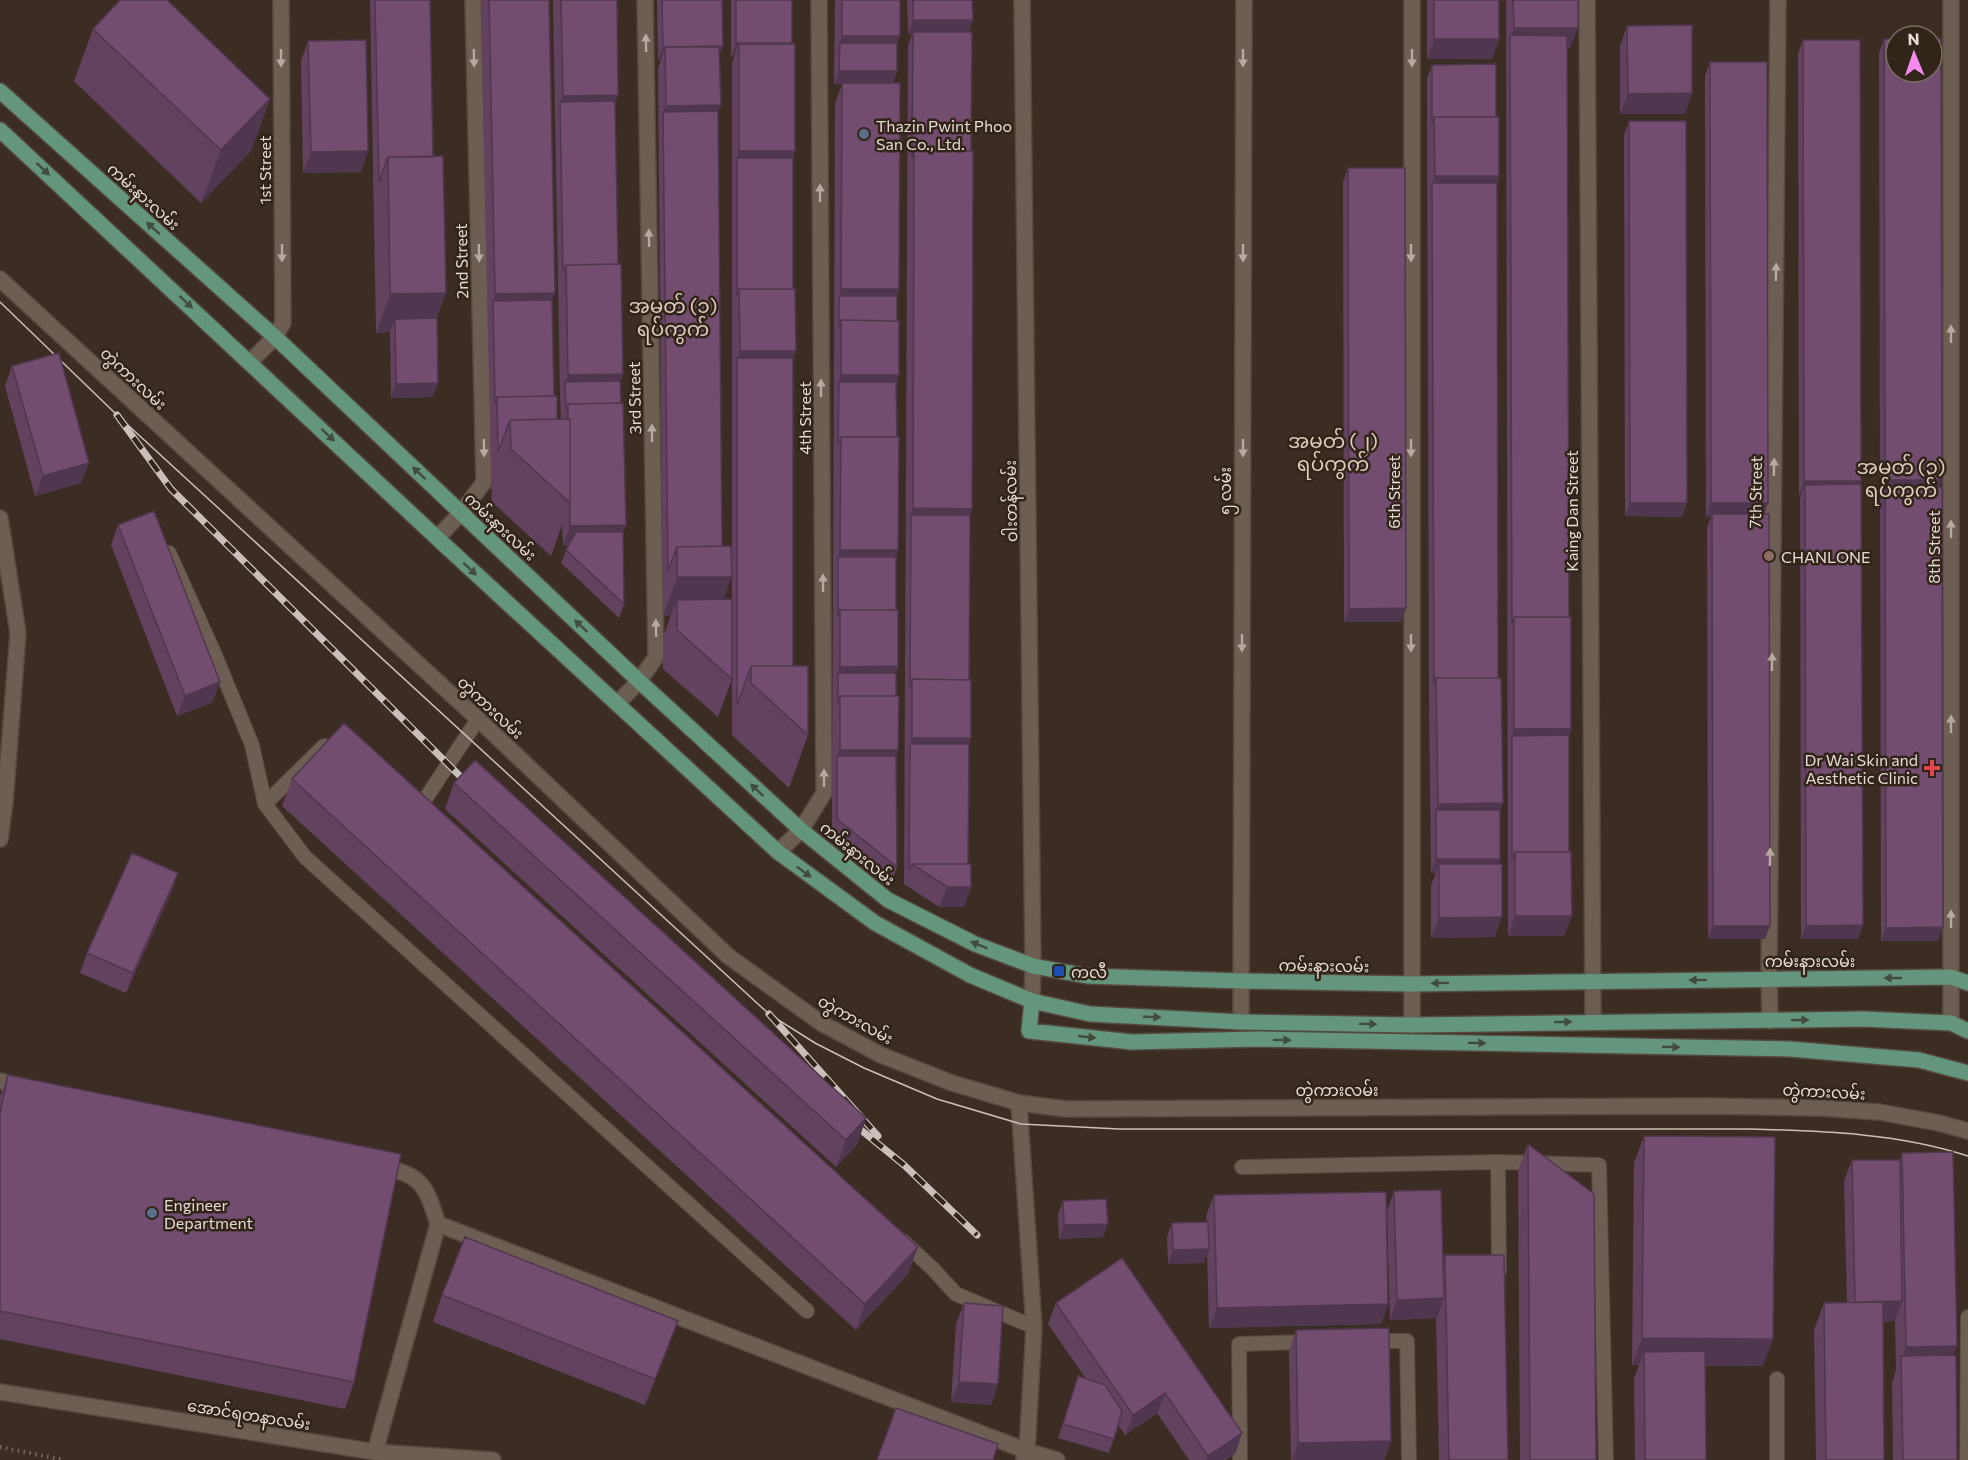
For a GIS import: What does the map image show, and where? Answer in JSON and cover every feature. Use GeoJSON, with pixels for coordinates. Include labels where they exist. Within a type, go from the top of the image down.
{"type":"FeatureCollection","features":[{"type":"Feature","properties":{"kind":"main road","name":"ကမ်းနားလမ်း"},"geometry":{"type":"LineString","coordinates":[[0,92],[275,337],[639,681],[801,830],[888,900],[975,944],[1034,966],[1087,976],[1411,984],[1951,977],[1968,983]]}},
{"type":"Feature","properties":{"kind":"main road"},"geometry":{"type":"LineString","coordinates":[[0,130],[778,852],[875,923],[970,975],[1032,1001],[1090,1014],[1242,1022],[1412,1025],[1864,1019],[1951,1023],[1968,1020]]}},
{"type":"Feature","properties":{"kind":"main road"},"geometry":{"type":"LineString","coordinates":[[1951,977],[1968,978]]}},
{"type":"Feature","properties":{"kind":"main road"},"geometry":{"type":"LineString","coordinates":[[1032,1001],[1029,1030],[1132,1042],[1259,1039],[1790,1049],[1919,1060],[1968,1073]]}},
{"type":"Feature","properties":{"kind":"main road"},"geometry":{"type":"LineString","coordinates":[[1951,1023],[1968,1031]]}},
{"type":"Feature","properties":{"kind":"street","name":"1st Street"},"geometry":{"type":"LineString","coordinates":[[275,337],[283,323],[281,0]]}},
{"type":"Feature","properties":{"kind":"street","name":"2nd Street"},"geometry":{"type":"LineString","coordinates":[[437,538],[461,513],[484,482],[473,0]]}},
{"type":"Feature","properties":{"kind":"street","name":"3rd Street"},"geometry":{"type":"LineString","coordinates":[[617,704],[639,681],[656,657],[645,0]]}},
{"type":"Feature","properties":{"kind":"street","name":"4th Street"},"geometry":{"type":"LineString","coordinates":[[778,852],[801,830],[824,793],[819,0]]}},
{"type":"Feature","properties":{"kind":"street","name":"ဝါးတန်လမ်း"},"geometry":{"type":"LineString","coordinates":[[1022,0],[1034,966],[1032,1001]]}},
{"type":"Feature","properties":{"kind":"street","name":"၅ လမ်း"},"geometry":{"type":"LineString","coordinates":[[1242,1022],[1244,0]]}},
{"type":"Feature","properties":{"kind":"street","name":"6th Street"},"geometry":{"type":"LineString","coordinates":[[1412,0],[1412,1025]]}},
{"type":"Feature","properties":{"kind":"street","name":"Kaing Dan Street"},"geometry":{"type":"LineString","coordinates":[[1587,0],[1593,1022]]}},
{"type":"Feature","properties":{"kind":"street","name":"7th Street"},"geometry":{"type":"LineString","coordinates":[[1770,1021],[1778,0]]}},
{"type":"Feature","properties":{"kind":"street","name":"8th Street"},"geometry":{"type":"LineString","coordinates":[[1951,0],[1951,1023]]}},
{"type":"Feature","properties":{"kind":"street","name":"တွဲကားလမ်း"},"geometry":{"type":"LineString","coordinates":[[0,279],[478,719],[728,956],[812,1017],[881,1055],[952,1083],[1019,1103],[1066,1109],[1708,1106],[1820,1108],[1879,1112],[1968,1131]]}},
{"type":"Feature","properties":{"kind":"street"},"geometry":{"type":"LineString","coordinates":[[250,362],[275,337]]}},
{"type":"Feature","properties":{"kind":"street"},"geometry":{"type":"LineString","coordinates":[[0,518],[18,633],[0,839]]}},
{"type":"Feature","properties":{"kind":"street"},"geometry":{"type":"LineString","coordinates":[[0,1081],[34,1089]]}},
{"type":"Feature","properties":{"kind":"street"},"geometry":{"type":"LineString","coordinates":[[1019,1103],[1034,1327],[1026,1455]]}},
{"type":"Feature","properties":{"kind":"street"},"geometry":{"type":"LineString","coordinates":[[366,1163],[400,1171],[417,1179],[427,1190],[438,1224],[375,1452]]}},
{"type":"Feature","properties":{"kind":"street"},"geometry":{"type":"LineString","coordinates":[[438,1224],[1026,1455],[1057,1460]]}},
{"type":"Feature","properties":{"kind":"street","name":"အောင်ရတနာလမ်း"},"geometry":{"type":"LineString","coordinates":[[0,1392],[375,1452],[494,1460]]}},
{"type":"Feature","properties":{"kind":"lane"},"geometry":{"type":"LineString","coordinates":[[164,542],[215,655],[252,745],[266,804],[304,857],[807,1311]]}},
{"type":"Feature","properties":{"kind":"lane"},"geometry":{"type":"LineString","coordinates":[[422,804],[478,719]]}},
{"type":"Feature","properties":{"kind":"lane"},"geometry":{"type":"LineString","coordinates":[[266,804],[325,745],[337,742]]}},
{"type":"Feature","properties":{"kind":"lane"},"geometry":{"type":"LineString","coordinates":[[1242,1167],[1498,1162],[1599,1166],[1606,1460]]}},
{"type":"Feature","properties":{"kind":"lane"},"geometry":{"type":"LineString","coordinates":[[1498,1162],[1500,1281]]}},
{"type":"Feature","properties":{"kind":"lane"},"geometry":{"type":"LineString","coordinates":[[897,1236],[956,1294],[1034,1327]]}},
{"type":"Feature","properties":{"kind":"lane"},"geometry":{"type":"LineString","coordinates":[[1967,1460],[1968,1317]]}},
{"type":"Feature","properties":{"kind":"lane"},"geometry":{"type":"LineString","coordinates":[[1362,1341],[1407,1341],[1409,1460]]}},
{"type":"Feature","properties":{"kind":"lane"},"geometry":{"type":"LineString","coordinates":[[1240,1460],[1239,1344],[1317,1342]]}},
{"type":"Feature","properties":{"kind":"lane"},"geometry":{"type":"LineString","coordinates":[[1777,1379],[1777,1460]]}},
{"type":"Feature","properties":{"kind":"path"},"geometry":{"type":"LineString","coordinates":[[0,1447],[64,1460]]}},
{"type":"Feature","properties":{"kind":"building"},"geometry":{"type":"Polygon","coordinates":[[[120,0],[167,0],[270,99],[221,150],[93,29],[120,0]]]}},
{"type":"Feature","properties":{"kind":"building"},"geometry":{"type":"Polygon","coordinates":[[[375,0],[430,0],[433,157],[388,157],[379,182],[375,0]]]}},
{"type":"Feature","properties":{"kind":"building"},"geometry":{"type":"Polygon","coordinates":[[[489,0],[549,0],[555,293],[495,294],[489,0]]]}},
{"type":"Feature","properties":{"kind":"building"},"geometry":{"type":"Polygon","coordinates":[[[561,0],[617,0],[618,95],[563,96],[561,0]]]}},
{"type":"Feature","properties":{"kind":"building"},"geometry":{"type":"Polygon","coordinates":[[[662,0],[722,0],[723,46],[663,47],[662,0]]]}},
{"type":"Feature","properties":{"kind":"building"},"geometry":{"type":"Polygon","coordinates":[[[736,0],[792,0],[792,43],[736,43],[736,0]]]}},
{"type":"Feature","properties":{"kind":"building"},"geometry":{"type":"Polygon","coordinates":[[[842,0],[900,0],[900,36],[842,36],[842,0]]]}},
{"type":"Feature","properties":{"kind":"building"},"geometry":{"type":"Polygon","coordinates":[[[913,0],[972,0],[973,20],[913,20],[913,0]]]}},
{"type":"Feature","properties":{"kind":"building"},"geometry":{"type":"Polygon","coordinates":[[[1434,0],[1499,0],[1499,39],[1434,39],[1434,0]]]}},
{"type":"Feature","properties":{"kind":"building"},"geometry":{"type":"Polygon","coordinates":[[[1513,0],[1578,0],[1578,28],[1514,28],[1513,0]]]}},
{"type":"Feature","properties":{"kind":"building"},"geometry":{"type":"Polygon","coordinates":[[[1692,25],[1692,93],[1628,94],[1627,26],[1692,25]]]}},
{"type":"Feature","properties":{"kind":"building"},"geometry":{"type":"Polygon","coordinates":[[[913,32],[972,32],[971,151],[914,151],[912,158],[913,32]]]}},
{"type":"Feature","properties":{"kind":"building"},"geometry":{"type":"Polygon","coordinates":[[[1510,35],[1567,36],[1569,617],[1514,617],[1512,623],[1510,35]]]}},
{"type":"Feature","properties":{"kind":"building"},"geometry":{"type":"Polygon","coordinates":[[[366,40],[368,151],[311,152],[308,41],[366,40]]]}},
{"type":"Feature","properties":{"kind":"building"},"geometry":{"type":"Polygon","coordinates":[[[1803,40],[1860,40],[1861,481],[1804,481],[1803,40]]]}},
{"type":"Feature","properties":{"kind":"building"},"geometry":{"type":"Polygon","coordinates":[[[840,43],[897,43],[897,71],[839,71],[840,43]]]}},
{"type":"Feature","properties":{"kind":"building"},"geometry":{"type":"Polygon","coordinates":[[[739,44],[795,44],[795,151],[739,151],[739,44]]]}},
{"type":"Feature","properties":{"kind":"building"},"geometry":{"type":"Polygon","coordinates":[[[665,47],[719,47],[721,105],[666,106],[665,47]]]}},
{"type":"Feature","properties":{"kind":"building"},"geometry":{"type":"Polygon","coordinates":[[[1710,62],[1767,62],[1768,503],[1711,503],[1710,62]]]}},
{"type":"Feature","properties":{"kind":"building"},"geometry":{"type":"Polygon","coordinates":[[[1496,64],[1496,117],[1434,117],[1432,124],[1432,65],[1496,64]]]}},
{"type":"Feature","properties":{"kind":"building"},"geometry":{"type":"Polygon","coordinates":[[[842,83],[900,83],[899,289],[841,289],[842,83]]]}},
{"type":"Feature","properties":{"kind":"building"},"geometry":{"type":"Polygon","coordinates":[[[1884,84],[1941,84],[1942,480],[1885,480],[1884,84]]]}},
{"type":"Feature","properties":{"kind":"building"},"geometry":{"type":"Polygon","coordinates":[[[615,101],[618,264],[566,265],[563,271],[560,102],[615,101]]]}},
{"type":"Feature","properties":{"kind":"building"},"geometry":{"type":"Polygon","coordinates":[[[718,111],[722,546],[677,547],[668,571],[663,112],[718,111]]]}},
{"type":"Feature","properties":{"kind":"building"},"geometry":{"type":"Polygon","coordinates":[[[1434,117],[1499,117],[1499,176],[1435,176],[1434,117]]]}},
{"type":"Feature","properties":{"kind":"building"},"geometry":{"type":"Polygon","coordinates":[[[1629,121],[1686,121],[1687,503],[1630,503],[1629,121]]]}},
{"type":"Feature","properties":{"kind":"building"},"geometry":{"type":"Polygon","coordinates":[[[914,151],[973,151],[972,509],[913,508],[914,151]]]}},
{"type":"Feature","properties":{"kind":"building"},"geometry":{"type":"Polygon","coordinates":[[[443,156],[446,293],[390,294],[388,157],[443,156]]]}},
{"type":"Feature","properties":{"kind":"building"},"geometry":{"type":"Polygon","coordinates":[[[737,158],[793,158],[793,289],[739,289],[737,296],[737,158]]]}},
{"type":"Feature","properties":{"kind":"building"},"geometry":{"type":"Polygon","coordinates":[[[1348,168],[1405,168],[1406,608],[1349,609],[1348,168]]]}},
{"type":"Feature","properties":{"kind":"building"},"geometry":{"type":"Polygon","coordinates":[[[1432,183],[1497,183],[1498,678],[1436,678],[1434,684],[1432,183]]]}},
{"type":"Feature","properties":{"kind":"building"},"geometry":{"type":"Polygon","coordinates":[[[621,264],[623,374],[568,375],[566,265],[621,264]]]}},
{"type":"Feature","properties":{"kind":"building"},"geometry":{"type":"Polygon","coordinates":[[[739,289],[795,289],[796,351],[740,351],[739,289]]]}},
{"type":"Feature","properties":{"kind":"building"},"geometry":{"type":"Polygon","coordinates":[[[839,296],[897,296],[897,321],[841,320],[839,327],[839,296]]]}},
{"type":"Feature","properties":{"kind":"building"},"geometry":{"type":"Polygon","coordinates":[[[552,300],[554,396],[497,397],[495,403],[493,301],[552,300]]]}},
{"type":"Feature","properties":{"kind":"building"},"geometry":{"type":"Polygon","coordinates":[[[437,318],[438,383],[396,384],[395,319],[437,318]]]}},
{"type":"Feature","properties":{"kind":"building"},"geometry":{"type":"Polygon","coordinates":[[[841,320],[899,321],[899,375],[841,375],[841,320]]]}},
{"type":"Feature","properties":{"kind":"building"},"geometry":{"type":"Polygon","coordinates":[[[59,353],[89,463],[43,476],[12,366],[59,353]]]}},
{"type":"Feature","properties":{"kind":"building"},"geometry":{"type":"Polygon","coordinates":[[[737,358],[793,358],[793,666],[751,666],[737,705],[737,358]]]}},
{"type":"Feature","properties":{"kind":"building"},"geometry":{"type":"Polygon","coordinates":[[[620,381],[621,403],[568,404],[566,411],[565,382],[620,381]]]}},
{"type":"Feature","properties":{"kind":"building"},"geometry":{"type":"Polygon","coordinates":[[[839,382],[896,382],[897,437],[841,437],[838,444],[839,382]]]}},
{"type":"Feature","properties":{"kind":"building"},"geometry":{"type":"Polygon","coordinates":[[[557,396],[557,419],[510,420],[498,452],[497,397],[557,396]]]}},
{"type":"Feature","properties":{"kind":"building"},"geometry":{"type":"Polygon","coordinates":[[[623,403],[626,525],[570,526],[568,404],[623,403]]]}},
{"type":"Feature","properties":{"kind":"building"},"geometry":{"type":"Polygon","coordinates":[[[570,419],[570,503],[511,449],[510,420],[570,419]]]}},
{"type":"Feature","properties":{"kind":"building"},"geometry":{"type":"Polygon","coordinates":[[[841,437],[899,437],[898,550],[840,550],[841,437]]]}},
{"type":"Feature","properties":{"kind":"building"},"geometry":{"type":"Polygon","coordinates":[[[1861,484],[1863,925],[1806,926],[1805,485],[1861,484]]]}},
{"type":"Feature","properties":{"kind":"building"},"geometry":{"type":"Polygon","coordinates":[[[1885,487],[1942,487],[1943,927],[1886,928],[1885,487]]]}},
{"type":"Feature","properties":{"kind":"building"},"geometry":{"type":"Polygon","coordinates":[[[154,511],[220,682],[185,696],[118,525],[154,511]]]}},
{"type":"Feature","properties":{"kind":"building"},"geometry":{"type":"Polygon","coordinates":[[[1712,514],[1769,514],[1770,926],[1713,926],[1712,514]]]}},
{"type":"Feature","properties":{"kind":"building"},"geometry":{"type":"Polygon","coordinates":[[[911,515],[970,515],[969,680],[912,679],[910,686],[911,515]]]}},
{"type":"Feature","properties":{"kind":"building"},"geometry":{"type":"Polygon","coordinates":[[[576,532],[623,532],[624,604],[566,550],[576,532]]]}},
{"type":"Feature","properties":{"kind":"building"},"geometry":{"type":"Polygon","coordinates":[[[731,546],[732,577],[677,577],[677,547],[731,546]]]}},
{"type":"Feature","properties":{"kind":"building"},"geometry":{"type":"Polygon","coordinates":[[[838,557],[896,557],[896,610],[840,610],[838,617],[838,557]]]}},
{"type":"Feature","properties":{"kind":"building"},"geometry":{"type":"Polygon","coordinates":[[[732,599],[732,679],[677,630],[677,600],[732,599]]]}},
{"type":"Feature","properties":{"kind":"building"},"geometry":{"type":"Polygon","coordinates":[[[840,610],[898,610],[898,666],[840,667],[840,610]]]}},
{"type":"Feature","properties":{"kind":"building"},"geometry":{"type":"Polygon","coordinates":[[[1514,617],[1571,617],[1571,729],[1514,729],[1514,617]]]}},
{"type":"Feature","properties":{"kind":"building"},"geometry":{"type":"Polygon","coordinates":[[[751,666],[808,666],[808,735],[751,683],[751,666]]]}},
{"type":"Feature","properties":{"kind":"building"},"geometry":{"type":"Polygon","coordinates":[[[838,673],[896,673],[896,696],[840,696],[838,703],[838,673]]]}},
{"type":"Feature","properties":{"kind":"building"},"geometry":{"type":"Polygon","coordinates":[[[1436,678],[1501,678],[1503,803],[1438,804],[1436,678]]]}},
{"type":"Feature","properties":{"kind":"building"},"geometry":{"type":"Polygon","coordinates":[[[912,679],[971,680],[971,738],[912,738],[912,679]]]}},
{"type":"Feature","properties":{"kind":"building"},"geometry":{"type":"Polygon","coordinates":[[[840,696],[899,696],[898,750],[840,750],[840,696]]]}},
{"type":"Feature","properties":{"kind":"building"},"geometry":{"type":"Polygon","coordinates":[[[344,723],[918,1247],[865,1304],[292,779],[344,723]]]}},
{"type":"Feature","properties":{"kind":"building"},"geometry":{"type":"Polygon","coordinates":[[[1569,735],[1569,852],[1515,852],[1512,859],[1512,736],[1569,735]]]}},
{"type":"Feature","properties":{"kind":"building"},"geometry":{"type":"Polygon","coordinates":[[[910,744],[969,744],[968,864],[912,864],[909,870],[910,744]]]}},
{"type":"Feature","properties":{"kind":"building"},"geometry":{"type":"Polygon","coordinates":[[[837,756],[896,756],[897,867],[837,819],[837,756]]]}},
{"type":"Feature","properties":{"kind":"building"},"geometry":{"type":"Polygon","coordinates":[[[475,760],[866,1118],[846,1140],[454,783],[475,760]]]}},
{"type":"Feature","properties":{"kind":"building"},"geometry":{"type":"Polygon","coordinates":[[[1436,810],[1500,810],[1500,859],[1436,859],[1436,810]]]}},
{"type":"Feature","properties":{"kind":"building"},"geometry":{"type":"Polygon","coordinates":[[[1515,852],[1571,852],[1572,916],[1515,916],[1515,852]]]}},
{"type":"Feature","properties":{"kind":"building"},"geometry":{"type":"Polygon","coordinates":[[[132,853],[178,873],[133,973],[87,953],[132,853]]]}},
{"type":"Feature","properties":{"kind":"building"},"geometry":{"type":"Polygon","coordinates":[[[912,864],[971,864],[971,887],[947,887],[912,864]]]}},
{"type":"Feature","properties":{"kind":"building"},"geometry":{"type":"Polygon","coordinates":[[[1439,864],[1502,864],[1502,917],[1439,918],[1439,864]]]}},
{"type":"Feature","properties":{"kind":"building"},"geometry":{"type":"Polygon","coordinates":[[[8,1075],[401,1154],[354,1382],[0,1311],[0,1113],[8,1075]]]}},
{"type":"Feature","properties":{"kind":"building"},"geometry":{"type":"Polygon","coordinates":[[[1644,1136],[1775,1137],[1773,1339],[1642,1338],[1644,1136]]]}},
{"type":"Feature","properties":{"kind":"building"},"geometry":{"type":"Polygon","coordinates":[[[1528,1144],[1594,1194],[1596,1460],[1530,1460],[1528,1144]]]}},
{"type":"Feature","properties":{"kind":"building"},"geometry":{"type":"Polygon","coordinates":[[[1953,1152],[1957,1346],[1906,1347],[1902,1153],[1953,1152]]]}},
{"type":"Feature","properties":{"kind":"building"},"geometry":{"type":"Polygon","coordinates":[[[1852,1160],[1900,1160],[1902,1301],[1855,1302],[1852,1160]]]}},
{"type":"Feature","properties":{"kind":"building"},"geometry":{"type":"Polygon","coordinates":[[[1441,1190],[1444,1298],[1397,1300],[1394,1191],[1441,1190]]]}},
{"type":"Feature","properties":{"kind":"building"},"geometry":{"type":"Polygon","coordinates":[[[1386,1192],[1388,1304],[1217,1308],[1214,1195],[1386,1192]]]}},
{"type":"Feature","properties":{"kind":"building"},"geometry":{"type":"Polygon","coordinates":[[[1106,1199],[1108,1224],[1064,1225],[1063,1201],[1106,1199]]]}},
{"type":"Feature","properties":{"kind":"building"},"geometry":{"type":"Polygon","coordinates":[[[1208,1222],[1209,1249],[1173,1250],[1172,1223],[1208,1222]]]}},
{"type":"Feature","properties":{"kind":"building"},"geometry":{"type":"Polygon","coordinates":[[[465,1237],[678,1321],[655,1379],[442,1295],[465,1237]]]}},
{"type":"Feature","properties":{"kind":"building"},"geometry":{"type":"Polygon","coordinates":[[[1445,1255],[1504,1255],[1508,1460],[1449,1460],[1445,1255]]]}},
{"type":"Feature","properties":{"kind":"building"},"geometry":{"type":"Polygon","coordinates":[[[1122,1258],[1242,1433],[1208,1456],[1165,1393],[1133,1415],[1056,1303],[1122,1258]]]}},
{"type":"Feature","properties":{"kind":"building"},"geometry":{"type":"Polygon","coordinates":[[[1883,1302],[1884,1460],[1826,1460],[1824,1303],[1883,1302]]]}},
{"type":"Feature","properties":{"kind":"building"},"geometry":{"type":"Polygon","coordinates":[[[964,1303],[1003,1306],[998,1384],[959,1382],[964,1303]]]}},
{"type":"Feature","properties":{"kind":"building"},"geometry":{"type":"Polygon","coordinates":[[[1389,1328],[1391,1441],[1298,1443],[1296,1330],[1389,1328]]]}},
{"type":"Feature","properties":{"kind":"building"},"geometry":{"type":"Polygon","coordinates":[[[1705,1351],[1706,1460],[1645,1460],[1644,1352],[1705,1351]]]}},
{"type":"Feature","properties":{"kind":"building"},"geometry":{"type":"Polygon","coordinates":[[[1956,1355],[1957,1460],[1903,1460],[1901,1356],[1956,1355]]]}},
{"type":"Feature","properties":{"kind":"building"},"geometry":{"type":"Polygon","coordinates":[[[1078,1376],[1105,1385],[1122,1411],[1114,1439],[1063,1424],[1078,1376]]]}},
{"type":"Feature","properties":{"kind":"building"},"geometry":{"type":"Polygon","coordinates":[[[896,1408],[998,1444],[993,1460],[877,1460],[896,1408]]]}},
{"type":"Feature","properties":{"kind":"tram line"},"geometry":{"type":"LineString","coordinates":[[0,302],[117,415],[769,1014],[815,1043],[864,1068],[937,1099],[1021,1124],[1119,1129],[1750,1129],[1833,1132],[1888,1138],[1942,1148],[1968,1156]]}},
{"type":"Feature","properties":{"kind":"railway"},"geometry":{"type":"LineString","coordinates":[[117,415],[171,489],[472,788]]}},
{"type":"Feature","properties":{"kind":"railway"},"geometry":{"type":"LineString","coordinates":[[769,1014],[878,1136]]}},
{"type":"Feature","properties":{"kind":"railway"},"geometry":{"type":"LineString","coordinates":[[850,1121],[904,1165],[977,1235]]}},
{"type":"Feature","properties":{"kind":"place","name":"Thazin Pwint Phoo San Co., Ltd."},"geometry":{"type":"Point","coordinates":[864,134]}},
{"type":"Feature","properties":{"kind":"place","name":"CHANLONE"},"geometry":{"type":"Point","coordinates":[1769,556]}},
{"type":"Feature","properties":{"kind":"place","name":"Dr Wai Skin and Aesthetic Clinic"},"geometry":{"type":"Point","coordinates":[1932,768]}},
{"type":"Feature","properties":{"kind":"place","name":"ကလီ"},"geometry":{"type":"Point","coordinates":[1059,971]}},
{"type":"Feature","properties":{"kind":"place","name":"Engineer Department"},"geometry":{"type":"Point","coordinates":[152,1213]}},
{"type":"Feature","properties":{"kind":"district","name":"အမှတ် (၁) ရပ်ကွက်"},"geometry":{"type":"Point","coordinates":[673,316]}},
{"type":"Feature","properties":{"kind":"district","name":"အမှတ် (၂) ရပ်ကွက်"},"geometry":{"type":"Point","coordinates":[1333,452]}},
{"type":"Feature","properties":{"kind":"district","name":"အမှတ် (၃) ရပ်ကွက်"},"geometry":{"type":"Point","coordinates":[1901,478]}}]}
